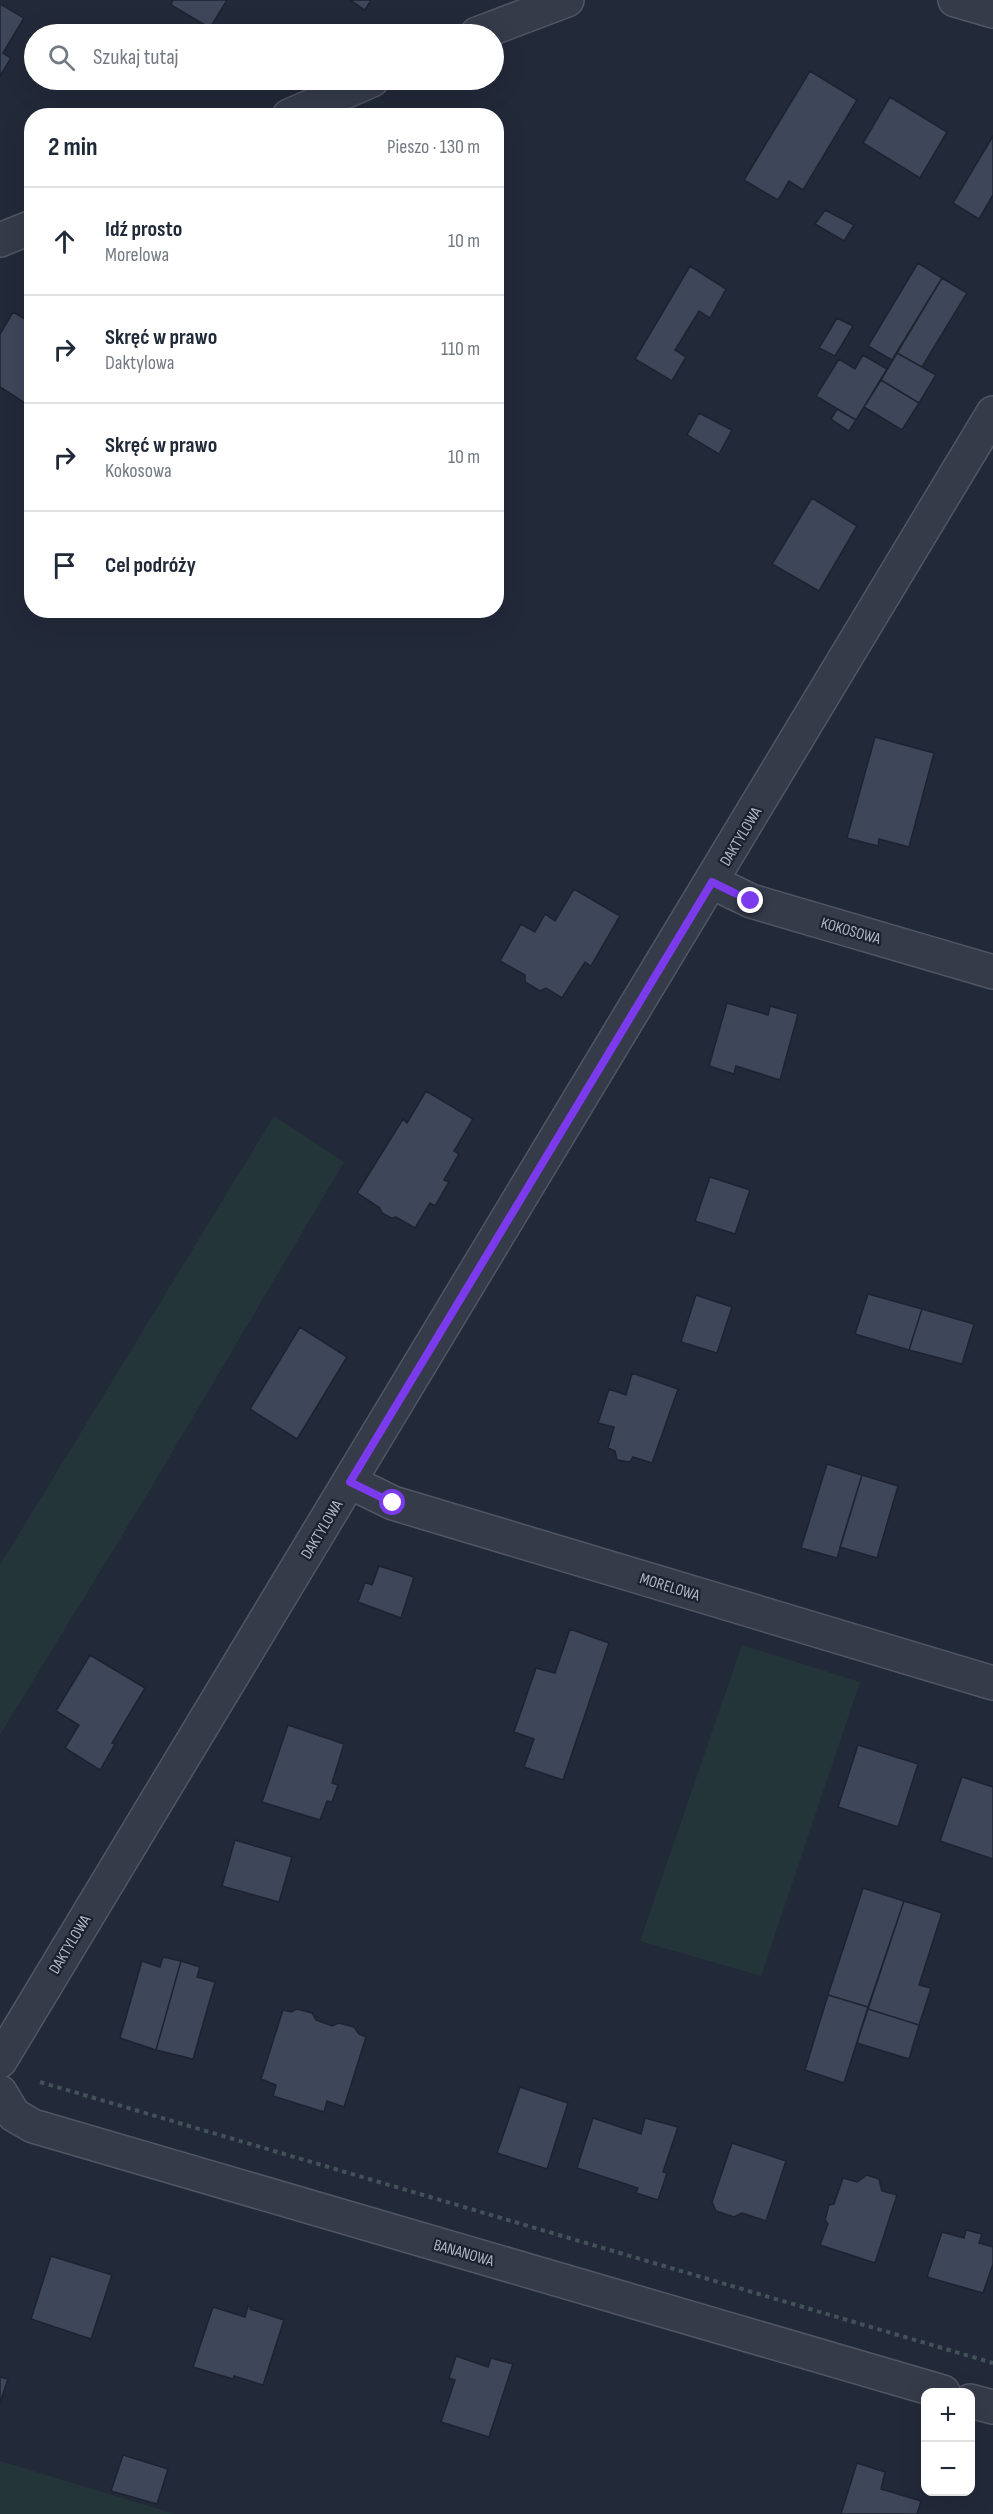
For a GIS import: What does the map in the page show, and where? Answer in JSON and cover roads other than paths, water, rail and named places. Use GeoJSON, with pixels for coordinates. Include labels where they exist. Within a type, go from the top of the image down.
{"type":"FeatureCollection","features":[{"type":"Feature","properties":{"kind":"street"},"geometry":{"type":"LineString","coordinates":[[503,24],[567,0]]}},
{"type":"Feature","properties":{"kind":"street"},"geometry":{"type":"LineString","coordinates":[[956,0],[993,11]]}},
{"type":"Feature","properties":{"kind":"street"},"geometry":{"type":"LineString","coordinates":[[307,108],[349,90]]}},
{"type":"Feature","properties":{"kind":"street"},"geometry":{"type":"LineString","coordinates":[[0,240],[24,230]]}},
{"type":"Feature","properties":{"kind":"street","name":"DAKTYLOWA"},"geometry":{"type":"LineString","coordinates":[[0,2060],[993,413]]}},
{"type":"Feature","properties":{"kind":"street","name":"KOKOSOWA"},"geometry":{"type":"LineString","coordinates":[[712,882],[751,901],[993,972]]}},
{"type":"Feature","properties":{"kind":"street","name":"MORELOWA"},"geometry":{"type":"LineString","coordinates":[[350,1482],[393,1503],[993,1683]]}},
{"type":"Feature","properties":{"kind":"street","name":"BANANOWA"},"geometry":{"type":"LineString","coordinates":[[0,2092],[14,2115],[33,2126],[929,2388]]}},
{"type":"Feature","properties":{"kind":"street"},"geometry":{"type":"LineString","coordinates":[[975,2402],[993,2407]]}}]}
